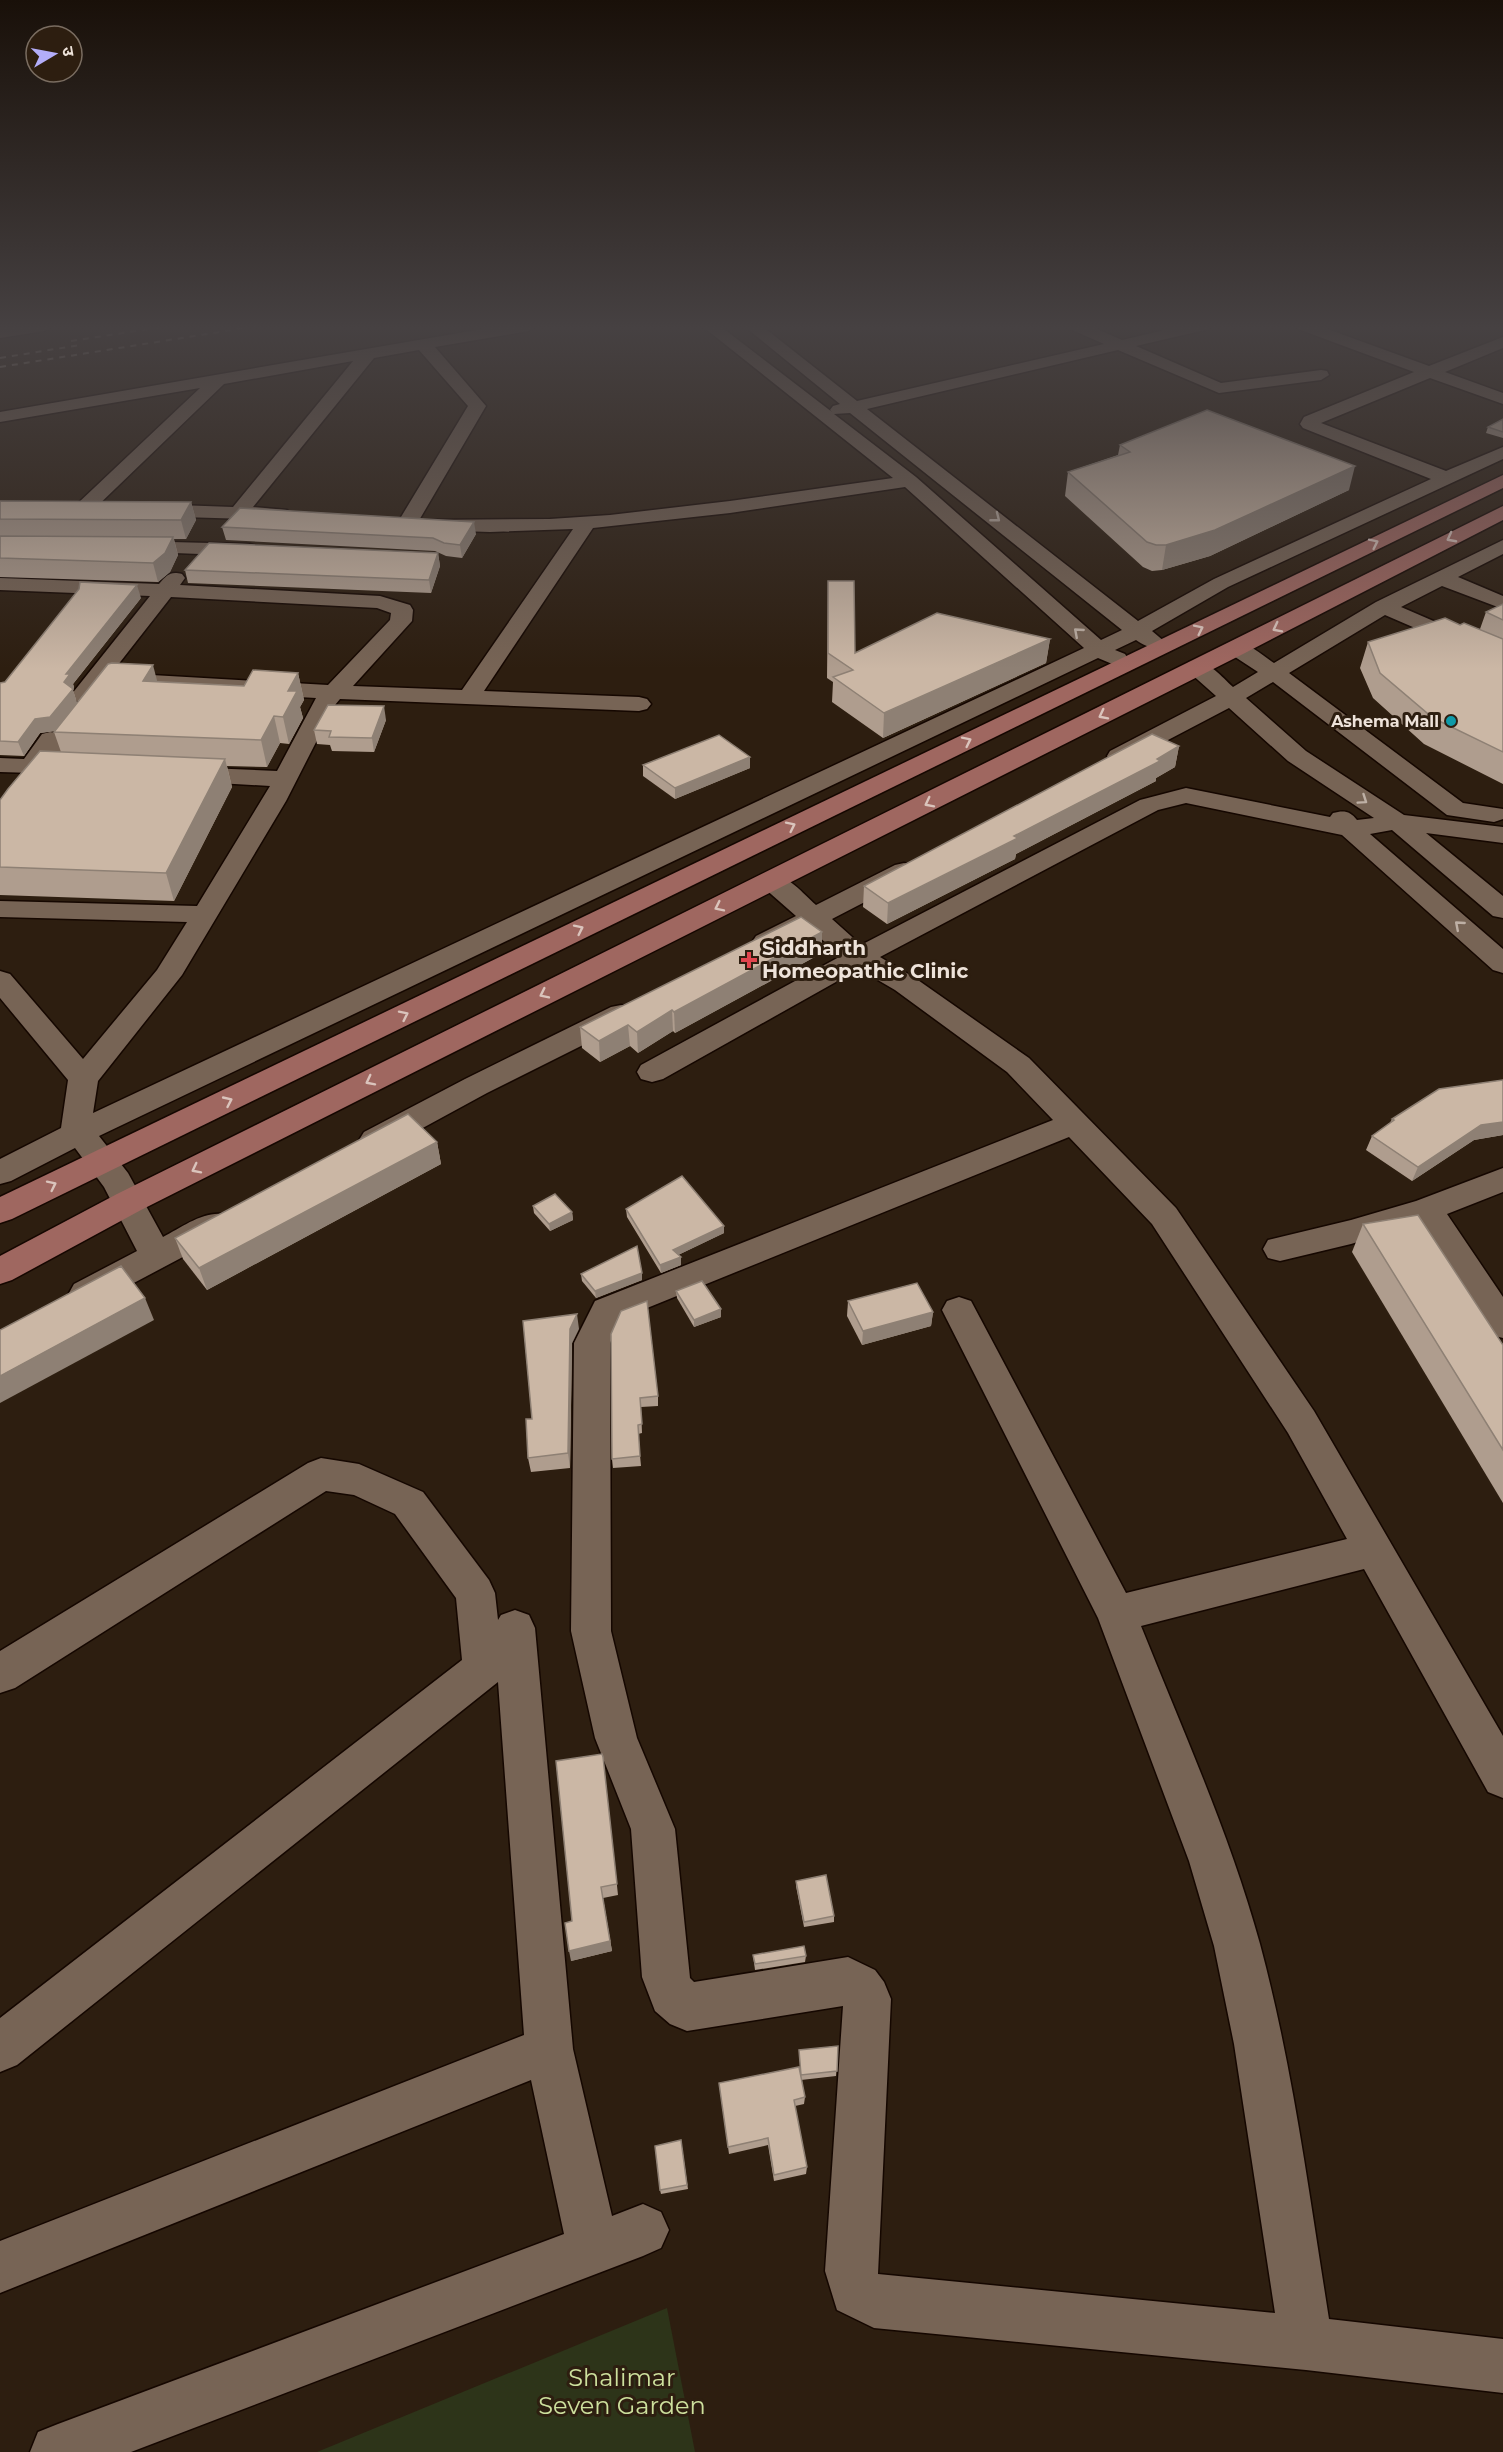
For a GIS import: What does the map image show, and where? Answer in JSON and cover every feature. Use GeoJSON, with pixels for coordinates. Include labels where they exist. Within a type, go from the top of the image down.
{"type":"FeatureCollection","features":[{"type":"Feature","properties":{"kind":"main road"},"geometry":{"type":"LineString","coordinates":[[0,1211],[1503,481]]}},
{"type":"Feature","properties":{"kind":"main road"},"geometry":{"type":"LineString","coordinates":[[0,1271],[129,1202],[772,882],[1503,512]]}},
{"type":"Feature","properties":{"kind":"street"},"geometry":{"type":"LineString","coordinates":[[83,511],[156,440]]}},
{"type":"Feature","properties":{"kind":"street"},"geometry":{"type":"LineString","coordinates":[[0,765],[31,766],[91,682],[157,597],[204,547],[295,440]]}},
{"type":"Feature","properties":{"kind":"street"},"geometry":{"type":"LineString","coordinates":[[396,524],[453,440]]}},
{"type":"Feature","properties":{"kind":"street"},"geometry":{"type":"LineString","coordinates":[[856,440],[909,482],[1099,650],[1126,664]]}},
{"type":"Feature","properties":{"kind":"street"},"geometry":{"type":"LineString","coordinates":[[895,440],[1038,550],[1137,632],[1162,647]]}},
{"type":"Feature","properties":{"kind":"street"},"geometry":{"type":"LineString","coordinates":[[1351,440],[1446,478]]}},
{"type":"Feature","properties":{"kind":"street"},"geometry":{"type":"LineString","coordinates":[[0,1173],[81,1132],[1137,632],[1221,583],[1503,452]]}},
{"type":"Feature","properties":{"kind":"street"},"geometry":{"type":"LineString","coordinates":[[396,524],[508,528],[586,522],[645,517],[909,482]]}},
{"type":"Feature","properties":{"kind":"street"},"geometry":{"type":"LineString","coordinates":[[131,512],[298,518]]}},
{"type":"Feature","properties":{"kind":"street"},"geometry":{"type":"LineString","coordinates":[[470,697],[586,522]]}},
{"type":"Feature","properties":{"kind":"street"},"geometry":{"type":"LineString","coordinates":[[396,524],[464,532]]}},
{"type":"Feature","properties":{"kind":"street"},"geometry":{"type":"LineString","coordinates":[[1097,768],[1232,697],[1384,607],[1503,546]]}},
{"type":"Feature","properties":{"kind":"street"},"geometry":{"type":"LineString","coordinates":[[113,547],[204,547],[273,551]]}},
{"type":"Feature","properties":{"kind":"street"},"geometry":{"type":"LineString","coordinates":[[1441,578],[1503,603]]}},
{"type":"Feature","properties":{"kind":"street"},"geometry":{"type":"LineString","coordinates":[[0,584],[157,597],[276,602],[381,614],[402,610],[401,621],[325,702],[285,779],[168,975],[82,1079],[75,1126],[102,1160],[129,1202],[157,1256]]}},
{"type":"Feature","properties":{"kind":"street"},"geometry":{"type":"LineString","coordinates":[[0,599],[66,605],[157,597]]}},
{"type":"Feature","properties":{"kind":"street"},"geometry":{"type":"LineString","coordinates":[[1384,607],[1503,659]]}},
{"type":"Feature","properties":{"kind":"street"},"geometry":{"type":"LineString","coordinates":[[1237,648],[1273,672],[1456,810],[1503,816]]}},
{"type":"Feature","properties":{"kind":"street"},"geometry":{"type":"LineString","coordinates":[[1197,668],[1297,756],[1397,822],[1503,910]]}},
{"type":"Feature","properties":{"kind":"street"},"geometry":{"type":"LineString","coordinates":[[87,770],[35,777],[107,684],[117,680],[334,692],[639,704]]}},
{"type":"Feature","properties":{"kind":"street"},"geometry":{"type":"LineString","coordinates":[[1297,756],[1350,829],[1503,964]]}},
{"type":"Feature","properties":{"kind":"street"},"geometry":{"type":"LineString","coordinates":[[157,773],[285,779]]}},
{"type":"Feature","properties":{"kind":"street"},"geometry":{"type":"LineString","coordinates":[[652,1072],[859,957],[1149,805],[1186,795],[1350,829],[1397,822],[1503,834]]}},
{"type":"Feature","properties":{"kind":"street"},"geometry":{"type":"LineString","coordinates":[[713,833],[738,851]]}},
{"type":"Feature","properties":{"kind":"street"},"geometry":{"type":"LineString","coordinates":[[741,954],[816,918],[920,862]]}},
{"type":"Feature","properties":{"kind":"street"},"geometry":{"type":"LineString","coordinates":[[772,882],[859,957],[905,984],[1018,1065],[1164,1216],[1301,1422],[1503,1777]]}},
{"type":"Feature","properties":{"kind":"street"},"geometry":{"type":"LineString","coordinates":[[0,909],[206,914]]}},
{"type":"Feature","properties":{"kind":"street"},"geometry":{"type":"LineString","coordinates":[[0,980],[82,1079]]}},
{"type":"Feature","properties":{"kind":"street"},"geometry":{"type":"LineString","coordinates":[[353,1152],[476,1086],[646,1002]]}},
{"type":"Feature","properties":{"kind":"street"},"geometry":{"type":"LineString","coordinates":[[1074,1123],[607,1310],[592,1343],[591,1631],[616,1738],[653,1829],[666,1977],[672,1994],[687,2007],[848,1981],[858,1987],[867,1999],[850,2271],[856,2291],[874,2301],[1306,2343],[1503,2366]]}},
{"type":"Feature","properties":{"kind":"street"},"geometry":{"type":"LineString","coordinates":[[1280,1249],[1426,1209],[1503,1179]]}},
{"type":"Feature","properties":{"kind":"street"},"geometry":{"type":"LineString","coordinates":[[1426,1209],[1498,1310]]}},
{"type":"Feature","properties":{"kind":"street"},"geometry":{"type":"LineString","coordinates":[[63,1305],[239,1212]]}},
{"type":"Feature","properties":{"kind":"street"},"geometry":{"type":"LineString","coordinates":[[959,1310],[1116,1614],[1212,1862],[1237,1943],[1258,2031],[1306,2343]]}},
{"type":"Feature","properties":{"kind":"street"},"geometry":{"type":"LineString","coordinates":[[0,1674],[321,1474],[359,1480],[409,1503],[476,1593],[484,1668],[0,2048]]}},
{"type":"Feature","properties":{"kind":"street"},"geometry":{"type":"LineString","coordinates":[[1116,1614],[1374,1550]]}},
{"type":"Feature","properties":{"kind":"street"},"geometry":{"type":"LineString","coordinates":[[515,1628],[549,2049],[593,2249]]}},
{"type":"Feature","properties":{"kind":"street"},"geometry":{"type":"LineString","coordinates":[[0,2267],[549,2049]]}},
{"type":"Feature","properties":{"kind":"street"},"geometry":{"type":"LineString","coordinates":[[58,2452],[643,2230]]}},
{"type":"Feature","properties":{"kind":"green space","name":"Shalimar Seven Garden"},"geometry":{"type":"Polygon","coordinates":[[[667,2308],[695,2452],[317,2452],[667,2308]]]}},
{"type":"Feature","properties":{"kind":"building"},"geometry":{"type":"Polygon","coordinates":[[[1131,440],[1287,440],[1355,466],[1215,530],[1166,545],[1156,545],[1147,542],[1068,472],[1130,452],[1120,445],[1131,440]]]}},
{"type":"Feature","properties":{"kind":"building"},"geometry":{"type":"Polygon","coordinates":[[[0,501],[191,502],[181,520],[0,519],[0,501]]]}},
{"type":"Feature","properties":{"kind":"building"},"geometry":{"type":"Polygon","coordinates":[[[240,508],[474,522],[460,545],[444,543],[433,538],[222,527],[240,508]]]}},
{"type":"Feature","properties":{"kind":"building"},"geometry":{"type":"Polygon","coordinates":[[[0,536],[173,537],[165,553],[153,563],[0,558],[0,536]]]}},
{"type":"Feature","properties":{"kind":"building"},"geometry":{"type":"Polygon","coordinates":[[[209,543],[438,553],[429,580],[185,570],[209,543]]]}},
{"type":"Feature","properties":{"kind":"building"},"geometry":{"type":"Polygon","coordinates":[[[828,581],[854,581],[855,653],[937,613],[1050,639],[884,713],[833,677],[853,670],[828,653],[828,581]]]}},
{"type":"Feature","properties":{"kind":"building"},"geometry":{"type":"Polygon","coordinates":[[[80,582],[137,585],[66,674],[70,674],[64,682],[73,689],[50,717],[35,719],[18,742],[0,741],[0,683],[5,682],[79,589],[80,582]]]}},
{"type":"Feature","properties":{"kind":"building"},"geometry":{"type":"Polygon","coordinates":[[[1503,604],[1503,620],[1486,612],[1503,604]]]}},
{"type":"Feature","properties":{"kind":"building","name":"Ashema Mall"},"geometry":{"type":"Polygon","coordinates":[[[1445,618],[1503,639],[1503,752],[1433,718],[1380,673],[1368,642],[1445,618]]]}},
{"type":"Feature","properties":{"kind":"building"},"geometry":{"type":"Polygon","coordinates":[[[108,664],[153,665],[143,681],[244,686],[253,670],[298,673],[288,691],[297,691],[283,717],[274,716],[261,740],[54,732],[108,664]]]}},
{"type":"Feature","properties":{"kind":"building"},"geometry":{"type":"Polygon","coordinates":[[[328,705],[384,706],[372,738],[329,737],[331,731],[314,730],[328,705]]]}},
{"type":"Feature","properties":{"kind":"building"},"geometry":{"type":"Polygon","coordinates":[[[1152,734],[1179,746],[1157,759],[1160,761],[1014,836],[1018,838],[888,903],[864,886],[1152,734]]]}},
{"type":"Feature","properties":{"kind":"building"},"geometry":{"type":"Polygon","coordinates":[[[719,735],[750,757],[675,788],[643,765],[719,735]]]}},
{"type":"Feature","properties":{"kind":"building"},"geometry":{"type":"Polygon","coordinates":[[[40,751],[225,759],[166,873],[0,867],[0,800],[40,751]]]}},
{"type":"Feature","properties":{"kind":"building"},"geometry":{"type":"Polygon","coordinates":[[[801,917],[822,932],[674,1012],[672,1010],[637,1032],[628,1025],[599,1041],[580,1027],[801,917]]]}},
{"type":"Feature","properties":{"kind":"building"},"geometry":{"type":"Polygon","coordinates":[[[1503,1080],[1503,1122],[1481,1125],[1418,1167],[1372,1136],[1394,1120],[1392,1119],[1439,1089],[1503,1080]]]}},
{"type":"Feature","properties":{"kind":"building"},"geometry":{"type":"Polygon","coordinates":[[[408,1114],[437,1142],[199,1268],[175,1238],[408,1114]]]}},
{"type":"Feature","properties":{"kind":"building"},"geometry":{"type":"Polygon","coordinates":[[[682,1176],[724,1226],[673,1250],[681,1257],[660,1265],[626,1209],[682,1176]]]}},
{"type":"Feature","properties":{"kind":"building"},"geometry":{"type":"Polygon","coordinates":[[[555,1194],[572,1212],[549,1224],[533,1206],[555,1194]]]}},
{"type":"Feature","properties":{"kind":"building"},"geometry":{"type":"Polygon","coordinates":[[[1418,1215],[1503,1345],[1503,1450],[1363,1224],[1418,1215]]]}},
{"type":"Feature","properties":{"kind":"building"},"geometry":{"type":"Polygon","coordinates":[[[637,1246],[642,1273],[595,1291],[581,1274],[637,1246]]]}},
{"type":"Feature","properties":{"kind":"building"},"geometry":{"type":"Polygon","coordinates":[[[121,1266],[145,1298],[0,1376],[0,1330],[121,1266]]]}},
{"type":"Feature","properties":{"kind":"building"},"geometry":{"type":"Polygon","coordinates":[[[702,1281],[721,1309],[694,1320],[676,1291],[702,1281]]]}},
{"type":"Feature","properties":{"kind":"building"},"geometry":{"type":"Polygon","coordinates":[[[917,1283],[933,1312],[863,1331],[848,1301],[917,1283]]]}},
{"type":"Feature","properties":{"kind":"building"},"geometry":{"type":"Polygon","coordinates":[[[647,1301],[658,1396],[640,1398],[642,1424],[638,1425],[640,1456],[612,1459],[611,1334],[621,1311],[647,1301]]]}},
{"type":"Feature","properties":{"kind":"building"},"geometry":{"type":"Polygon","coordinates":[[[577,1314],[570,1329],[568,1453],[528,1458],[526,1419],[532,1419],[523,1321],[577,1314]]]}},
{"type":"Feature","properties":{"kind":"building"},"geometry":{"type":"Polygon","coordinates":[[[602,1754],[617,1884],[601,1887],[610,1941],[569,1951],[565,1923],[572,1921],[556,1761],[602,1754]]]}},
{"type":"Feature","properties":{"kind":"building"},"geometry":{"type":"Polygon","coordinates":[[[826,1875],[834,1916],[804,1922],[796,1881],[826,1875]]]}},
{"type":"Feature","properties":{"kind":"building"},"geometry":{"type":"Polygon","coordinates":[[[804,1946],[806,1956],[755,1964],[753,1955],[804,1946]]]}},
{"type":"Feature","properties":{"kind":"building"},"geometry":{"type":"Polygon","coordinates":[[[838,2046],[837,2071],[801,2075],[799,2050],[838,2046]]]}},
{"type":"Feature","properties":{"kind":"building"},"geometry":{"type":"Polygon","coordinates":[[[799,2067],[805,2097],[794,2100],[807,2167],[774,2175],[768,2138],[728,2147],[719,2083],[799,2067]]]}},
{"type":"Feature","properties":{"kind":"building"},"geometry":{"type":"Polygon","coordinates":[[[681,2140],[687,2185],[660,2190],[655,2146],[681,2140]]]}},
{"type":"Feature","properties":{"kind":"place","name":"Ashema Mall"},"geometry":{"type":"Point","coordinates":[1451,721]}},
{"type":"Feature","properties":{"kind":"place","name":"Siddharth Homeopathic Clinic"},"geometry":{"type":"Point","coordinates":[749,960]}}]}
